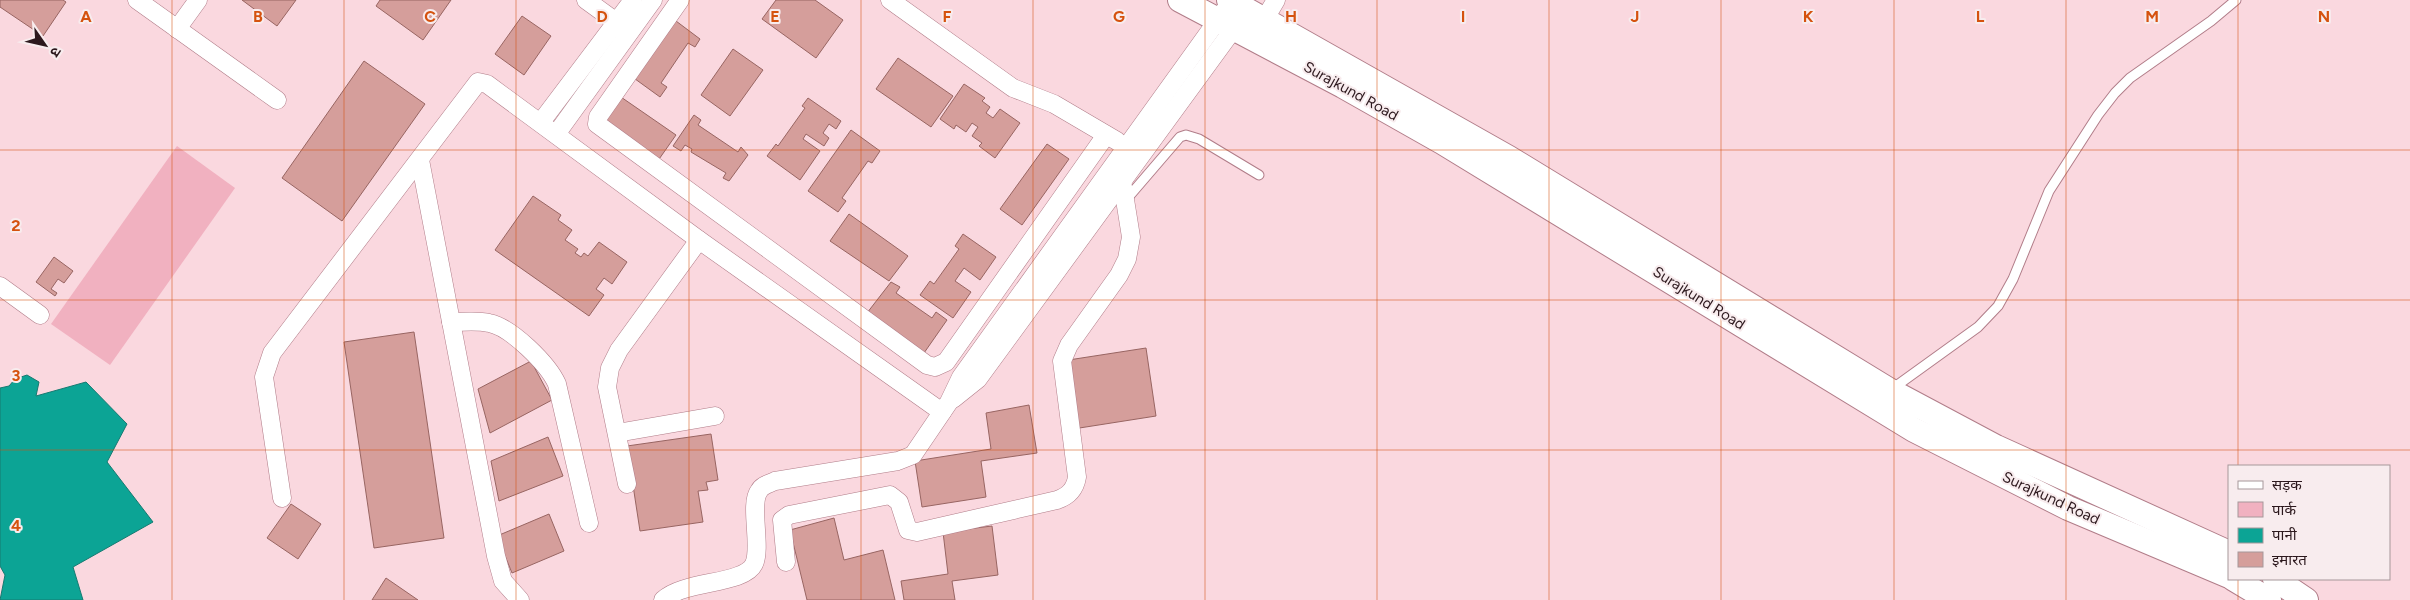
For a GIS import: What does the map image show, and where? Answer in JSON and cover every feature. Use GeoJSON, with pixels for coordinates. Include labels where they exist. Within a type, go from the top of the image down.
{"type":"FeatureCollection","features":[{"type":"Feature","properties":{"kind":"main road","name":"Surajkund Road"},"geometry":{"type":"LineString","coordinates":[[1180,0],[1237,13],[1508,158],[1889,390],[2014,455],[2228,553]]}},
{"type":"Feature","properties":{"kind":"main road","name":"Surajkund Road"},"geometry":{"type":"LineString","coordinates":[[1237,13],[1442,142],[1914,430],[2060,504],[2228,576]]}},
{"type":"Feature","properties":{"kind":"main road"},"geometry":{"type":"LineString","coordinates":[[2236,580],[2269,600]]}},
{"type":"Feature","properties":{"kind":"main road"},"geometry":{"type":"LineString","coordinates":[[2276,580],[2306,600]]}},
{"type":"Feature","properties":{"kind":"street"},"geometry":{"type":"LineString","coordinates":[[137,0],[277,100]]}},
{"type":"Feature","properties":{"kind":"street"},"geometry":{"type":"LineString","coordinates":[[177,29],[198,0]]}},
{"type":"Feature","properties":{"kind":"street"},"geometry":{"type":"LineString","coordinates":[[586,0],[623,27]]}},
{"type":"Feature","properties":{"kind":"street"},"geometry":{"type":"LineString","coordinates":[[557,133],[623,27],[633,0]]}},
{"type":"Feature","properties":{"kind":"street"},"geometry":{"type":"LineString","coordinates":[[541,122],[623,27],[653,0]]}},
{"type":"Feature","properties":{"kind":"street"},"geometry":{"type":"LineString","coordinates":[[680,0],[598,117],[597,124],[927,365],[935,368],[946,362],[1106,135]]}},
{"type":"Feature","properties":{"kind":"street"},"geometry":{"type":"LineString","coordinates":[[890,0],[1013,88],[1054,104],[1134,150]]}},
{"type":"Feature","properties":{"kind":"street"},"geometry":{"type":"LineString","coordinates":[[662,600],[675,590],[740,576],[750,570],[756,559],[756,495],[764,486],[775,482],[905,460],[913,455],[945,407],[961,377],[1237,13],[1276,0]]}},
{"type":"Feature","properties":{"kind":"street"},"geometry":{"type":"LineString","coordinates":[[282,498],[264,377],[267,363],[278,344],[478,82],[486,84],[557,133],[699,240],[945,407]]}},
{"type":"Feature","properties":{"kind":"street"},"geometry":{"type":"LineString","coordinates":[[945,407],[978,379],[1122,181],[1134,150]]}},
{"type":"Feature","properties":{"kind":"street"},"geometry":{"type":"LineString","coordinates":[[420,160],[496,556],[504,581],[520,600]]}},
{"type":"Feature","properties":{"kind":"street"},"geometry":{"type":"LineString","coordinates":[[786,562],[781,526],[782,520],[789,515],[890,495],[899,502],[908,530],[917,532],[1057,500],[1068,495],[1073,489],[1077,476],[1062,361],[1069,345],[1119,275],[1127,259],[1131,238],[1122,181]]}},
{"type":"Feature","properties":{"kind":"street"},"geometry":{"type":"LineString","coordinates":[[627,484],[607,387],[613,359],[699,240]]}},
{"type":"Feature","properties":{"kind":"street"},"geometry":{"type":"LineString","coordinates":[[0,286],[40,315]]}},
{"type":"Feature","properties":{"kind":"street"},"geometry":{"type":"LineString","coordinates":[[450,322],[484,322],[495,325],[535,353],[549,368],[557,384],[589,523]]}},
{"type":"Feature","properties":{"kind":"street"},"geometry":{"type":"LineString","coordinates":[[617,433],[715,416]]}},
{"type":"Feature","properties":{"kind":"lane"},"geometry":{"type":"LineString","coordinates":[[1889,390],[1978,327],[1998,306],[2014,279],[2050,191],[2098,114],[2115,93],[2130,78],[2211,21],[2236,0]]}},
{"type":"Feature","properties":{"kind":"lane"},"geometry":{"type":"LineString","coordinates":[[1125,201],[1180,137],[1186,135],[1199,139],[1259,175]]}},
{"type":"Feature","properties":{"kind":"green space"},"geometry":{"type":"Polygon","coordinates":[[[177,146],[235,188],[110,365],[51,324],[177,146]]]}},
{"type":"Feature","properties":{"kind":"water"},"geometry":{"type":"Polygon","coordinates":[[[27,375],[39,382],[36,396],[86,382],[127,424],[107,462],[153,522],[73,567],[83,600],[0,600],[5,575],[0,566],[0,388],[9,386],[15,379],[27,375]]]}},
{"type":"Feature","properties":{"kind":"building"},"geometry":{"type":"Polygon","coordinates":[[[0,0],[63,0],[66,2],[43,36],[0,7],[0,0]]]}},
{"type":"Feature","properties":{"kind":"building"},"geometry":{"type":"Polygon","coordinates":[[[242,0],[296,0],[277,26],[242,0]]]}},
{"type":"Feature","properties":{"kind":"building"},"geometry":{"type":"Polygon","coordinates":[[[380,0],[451,0],[423,40],[376,6],[380,0]]]}},
{"type":"Feature","properties":{"kind":"building"},"geometry":{"type":"Polygon","coordinates":[[[776,0],[815,0],[843,20],[816,58],[762,19],[776,0]]]}},
{"type":"Feature","properties":{"kind":"building"},"geometry":{"type":"Polygon","coordinates":[[[522,16],[551,36],[524,75],[495,54],[522,16]]]}},
{"type":"Feature","properties":{"kind":"building"},"geometry":{"type":"Polygon","coordinates":[[[672,18],[700,39],[695,47],[688,43],[661,83],[667,87],[660,97],[631,76],[672,18]]]}},
{"type":"Feature","properties":{"kind":"building"},"geometry":{"type":"Polygon","coordinates":[[[733,49],[763,70],[730,116],[701,95],[733,49]]]}},
{"type":"Feature","properties":{"kind":"building"},"geometry":{"type":"Polygon","coordinates":[[[898,58],[953,96],[931,127],[876,89],[898,58]]]}},
{"type":"Feature","properties":{"kind":"building"},"geometry":{"type":"Polygon","coordinates":[[[364,61],[425,104],[342,221],[282,178],[364,61]]]}},
{"type":"Feature","properties":{"kind":"building"},"geometry":{"type":"Polygon","coordinates":[[[964,84],[985,98],[982,101],[990,107],[986,113],[993,118],[1000,109],[1020,123],[995,158],[979,146],[982,143],[972,136],[978,127],[972,123],[966,132],[956,125],[954,129],[940,119],[964,84]]]}},
{"type":"Feature","properties":{"kind":"building"},"geometry":{"type":"Polygon","coordinates":[[[618,95],[676,135],[657,162],[599,122],[618,95]]]}},
{"type":"Feature","properties":{"kind":"building"},"geometry":{"type":"Polygon","coordinates":[[[808,98],[841,121],[836,129],[829,124],[823,133],[829,138],[824,146],[806,134],[803,139],[820,151],[800,180],[767,156],[776,144],[778,146],[805,108],[802,106],[808,98]]]}},
{"type":"Feature","properties":{"kind":"building"},"geometry":{"type":"Polygon","coordinates":[[[694,115],[701,120],[698,125],[738,152],[741,147],[748,155],[729,181],[723,178],[726,173],[691,152],[692,149],[685,145],[681,151],[673,146],[694,115]]]}},
{"type":"Feature","properties":{"kind":"building"},"geometry":{"type":"Polygon","coordinates":[[[851,130],[880,151],[872,163],[868,161],[842,198],[846,201],[838,212],[808,191],[851,130]]]}},
{"type":"Feature","properties":{"kind":"building"},"geometry":{"type":"Polygon","coordinates":[[[1047,144],[1069,159],[1022,225],[1000,209],[1047,144]]]}},
{"type":"Feature","properties":{"kind":"building"},"geometry":{"type":"Polygon","coordinates":[[[533,196],[561,215],[558,220],[572,230],[565,240],[578,249],[575,253],[581,257],[584,253],[588,256],[599,242],[627,262],[612,284],[604,278],[596,289],[604,295],[589,316],[495,250],[533,196]]]}},
{"type":"Feature","properties":{"kind":"building"},"geometry":{"type":"Polygon","coordinates":[[[849,214],[908,256],[889,281],[830,241],[849,214]]]}},
{"type":"Feature","properties":{"kind":"building"},"geometry":{"type":"Polygon","coordinates":[[[963,234],[996,257],[980,280],[964,268],[955,281],[971,292],[953,318],[920,295],[930,281],[934,284],[959,249],[955,246],[963,234]]]}},
{"type":"Feature","properties":{"kind":"building"},"geometry":{"type":"Polygon","coordinates":[[[54,257],[73,271],[64,283],[58,279],[51,289],[57,293],[55,296],[36,282],[54,257]]]}},
{"type":"Feature","properties":{"kind":"building"},"geometry":{"type":"Polygon","coordinates":[[[891,282],[900,287],[896,293],[932,318],[936,312],[947,320],[924,353],[867,313],[891,282]]]}},
{"type":"Feature","properties":{"kind":"building"},"geometry":{"type":"Polygon","coordinates":[[[414,332],[444,538],[374,548],[344,342],[414,332]]]}},
{"type":"Feature","properties":{"kind":"building"},"geometry":{"type":"Polygon","coordinates":[[[1146,348],[1156,416],[1073,429],[1062,361],[1146,348]]]}},
{"type":"Feature","properties":{"kind":"building"},"geometry":{"type":"Polygon","coordinates":[[[531,361],[552,400],[490,433],[478,389],[531,361]]]}},
{"type":"Feature","properties":{"kind":"building"},"geometry":{"type":"Polygon","coordinates":[[[1029,405],[1037,453],[981,461],[986,497],[922,507],[915,461],[991,449],[986,413],[1029,405]]]}},
{"type":"Feature","properties":{"kind":"building"},"geometry":{"type":"Polygon","coordinates":[[[711,434],[718,480],[706,482],[708,490],[698,491],[703,522],[640,531],[627,446],[711,434]]]}},
{"type":"Feature","properties":{"kind":"building"},"geometry":{"type":"Polygon","coordinates":[[[548,437],[563,476],[499,501],[491,461],[548,437]]]}},
{"type":"Feature","properties":{"kind":"building"},"geometry":{"type":"Polygon","coordinates":[[[291,504],[321,524],[298,559],[267,538],[291,504]]]}},
{"type":"Feature","properties":{"kind":"building"},"geometry":{"type":"Polygon","coordinates":[[[549,514],[564,551],[512,573],[497,536],[549,514]]]}},
{"type":"Feature","properties":{"kind":"building"},"geometry":{"type":"Polygon","coordinates":[[[834,518],[844,560],[883,550],[895,600],[807,600],[790,530],[834,518]]]}},
{"type":"Feature","properties":{"kind":"building"},"geometry":{"type":"Polygon","coordinates":[[[992,526],[998,575],[952,581],[955,600],[904,600],[901,581],[948,574],[943,532],[992,526]]]}},
{"type":"Feature","properties":{"kind":"building"},"geometry":{"type":"Polygon","coordinates":[[[386,578],[418,600],[372,600],[386,578]]]}}]}
